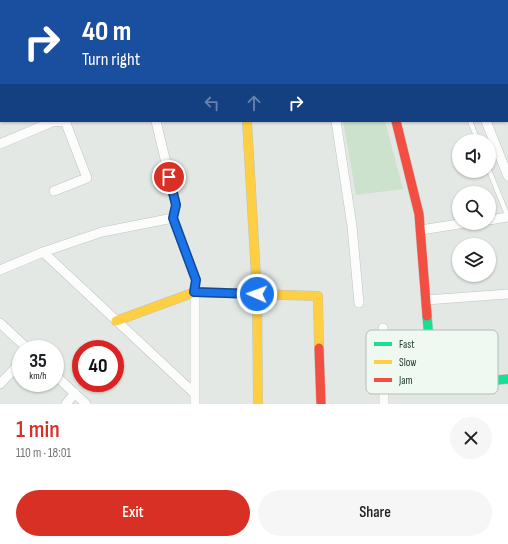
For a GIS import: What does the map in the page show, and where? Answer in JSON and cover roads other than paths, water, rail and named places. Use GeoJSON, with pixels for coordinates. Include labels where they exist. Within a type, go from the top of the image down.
{"type":"FeatureCollection","features":[{"type":"Feature","properties":{"kind":"street"},"geometry":{"type":"LineString","coordinates":[[0,144],[52,122]]}},
{"type":"Feature","properties":{"kind":"street"},"geometry":{"type":"LineString","coordinates":[[54,191],[87,178],[64,122]]}},
{"type":"Feature","properties":{"kind":"street"},"geometry":{"type":"LineString","coordinates":[[156,122],[176,205],[173,218],[196,280],[194,292],[196,404]]}},
{"type":"Feature","properties":{"kind":"street"},"geometry":{"type":"LineString","coordinates":[[247,122],[257,294],[258,404]]}},
{"type":"Feature","properties":{"kind":"street"},"geometry":{"type":"LineString","coordinates":[[336,122],[352,226],[359,303]]}},
{"type":"Feature","properties":{"kind":"street"},"geometry":{"type":"LineString","coordinates":[[396,122],[419,214],[428,330]]}},
{"type":"Feature","properties":{"kind":"street"},"geometry":{"type":"LineString","coordinates":[[486,122],[508,176]]}},
{"type":"Feature","properties":{"kind":"street"},"geometry":{"type":"LineString","coordinates":[[496,219],[508,217]]}},
{"type":"Feature","properties":{"kind":"street"},"geometry":{"type":"LineString","coordinates":[[0,270],[43,252],[102,232],[173,218]]}},
{"type":"Feature","properties":{"kind":"street"},"geometry":{"type":"LineString","coordinates":[[421,230],[452,225]]}},
{"type":"Feature","properties":{"kind":"street"},"geometry":{"type":"LineString","coordinates":[[43,252],[195,394]]}},
{"type":"Feature","properties":{"kind":"street"},"geometry":{"type":"LineString","coordinates":[[116,320],[194,292],[318,296],[321,404]]}},
{"type":"Feature","properties":{"kind":"street"},"geometry":{"type":"LineString","coordinates":[[426,300],[508,294]]}},
{"type":"Feature","properties":{"kind":"street"},"geometry":{"type":"LineString","coordinates":[[0,323],[18,340]]}},
{"type":"Feature","properties":{"kind":"street"},"geometry":{"type":"LineString","coordinates":[[0,384],[12,371]]}},
{"type":"Feature","properties":{"kind":"street"},"geometry":{"type":"LineString","coordinates":[[498,380],[508,379]]}},
{"type":"Feature","properties":{"kind":"street"},"geometry":{"type":"LineString","coordinates":[[64,383],[86,404]]}},
{"type":"Feature","properties":{"kind":"street"},"geometry":{"type":"LineString","coordinates":[[66,404],[75,393]]}},
{"type":"Feature","properties":{"kind":"street"},"geometry":{"type":"LineString","coordinates":[[384,394],[384,404]]}},
{"type":"Feature","properties":{"kind":"lane"},"geometry":{"type":"LineString","coordinates":[[470,122],[475,134]]}},
{"type":"Feature","properties":{"kind":"lane"},"geometry":{"type":"LineString","coordinates":[[492,178],[508,217]]}}]}
